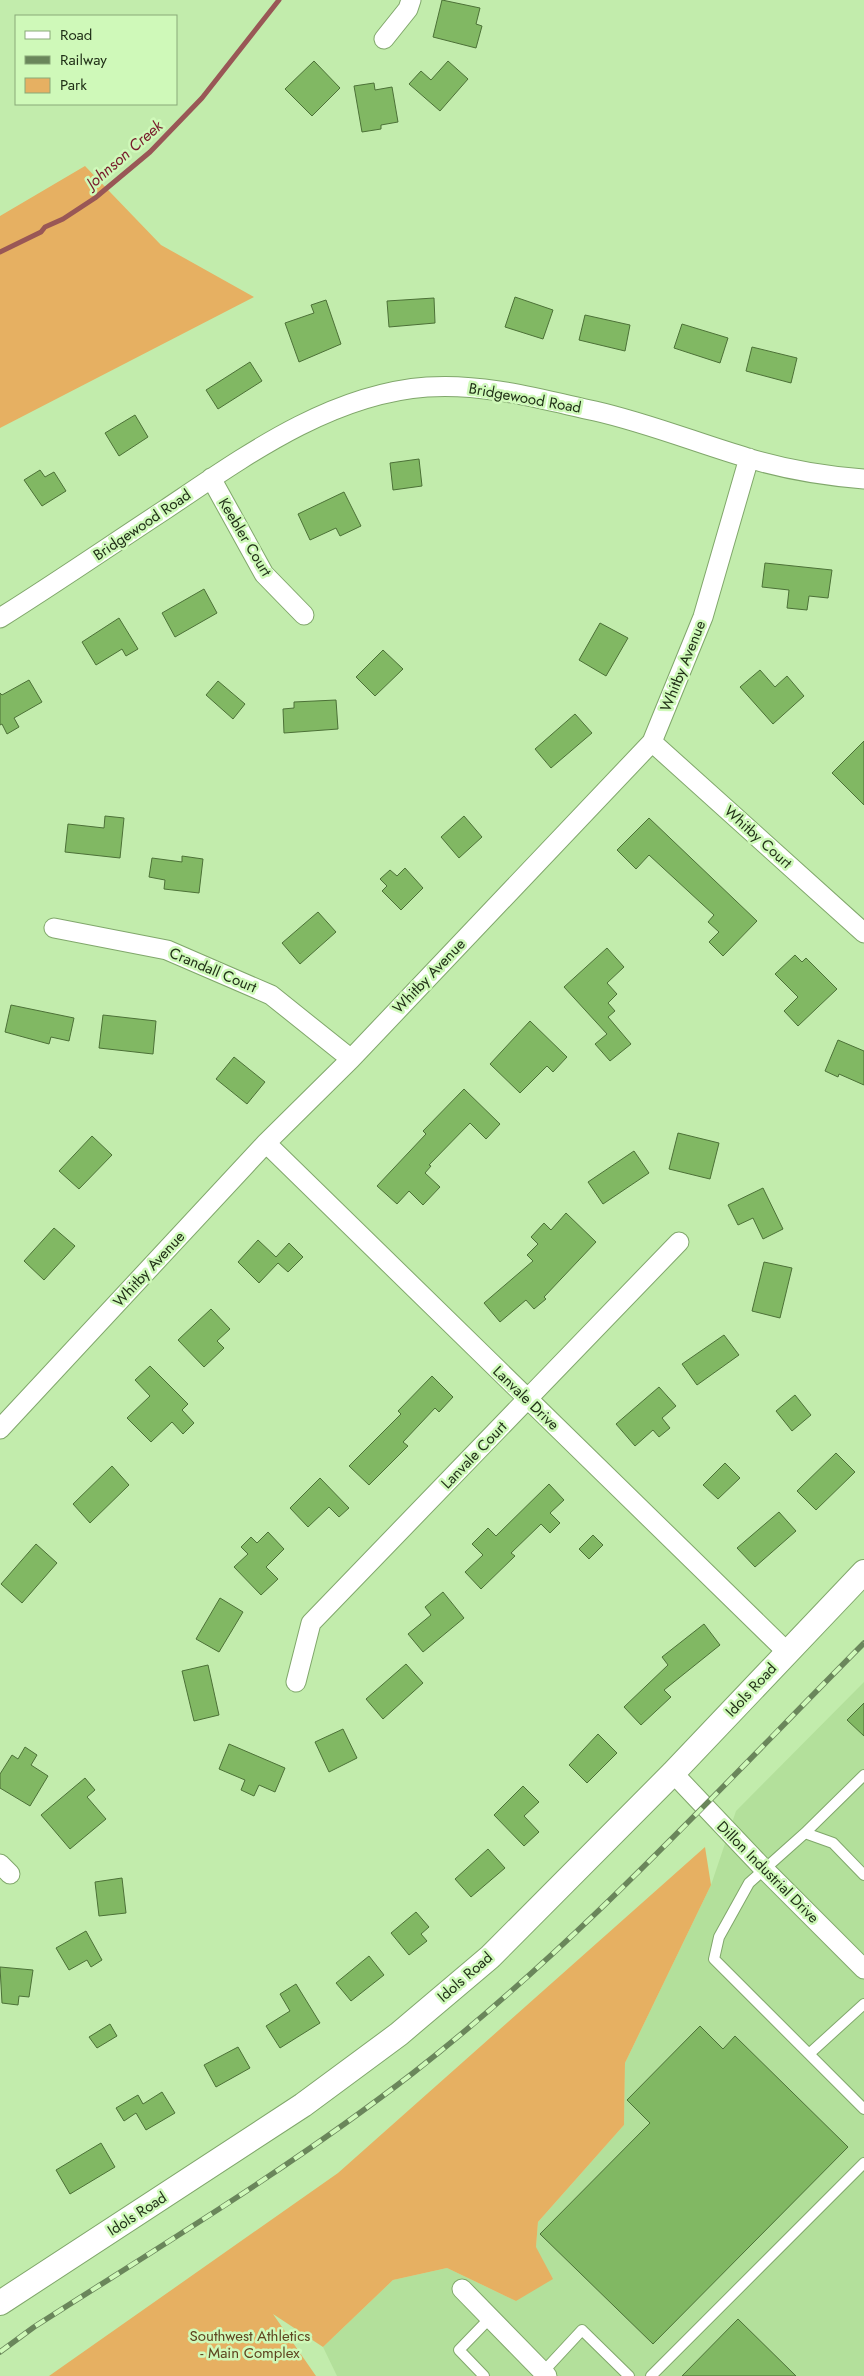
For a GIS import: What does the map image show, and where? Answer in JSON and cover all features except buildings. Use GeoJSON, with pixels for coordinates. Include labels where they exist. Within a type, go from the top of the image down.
{"type":"FeatureCollection","features":[{"type":"Feature","properties":{"kind":"street"},"geometry":{"type":"LineString","coordinates":[[384,39],[408,9],[411,0]]}},
{"type":"Feature","properties":{"kind":"street","name":"Bridgewood Road"},"geometry":{"type":"LineString","coordinates":[[0,618],[211,478],[329,411],[381,393],[428,387],[468,386],[498,390],[599,412],[682,435],[749,458],[864,479]]}},
{"type":"Feature","properties":{"kind":"street","name":"Whitby Avenue"},"geometry":{"type":"LineString","coordinates":[[0,1428],[266,1143],[351,1059],[652,742],[703,617],[749,458]]}},
{"type":"Feature","properties":{"kind":"street","name":"Keebler Court"},"geometry":{"type":"LineString","coordinates":[[211,478],[264,574],[304,616]]}},
{"type":"Feature","properties":{"kind":"street","name":"Whitby Court"},"geometry":{"type":"LineString","coordinates":[[652,742],[864,933]]}},
{"type":"Feature","properties":{"kind":"street","name":"Crandall Court"},"geometry":{"type":"LineString","coordinates":[[54,928],[167,950],[271,994],[351,1059]]}},
{"type":"Feature","properties":{"kind":"street","name":"Lanvale Drive"},"geometry":{"type":"LineString","coordinates":[[266,1143],[787,1652]]}},
{"type":"Feature","properties":{"kind":"street","name":"Lanvale Court"},"geometry":{"type":"LineString","coordinates":[[296,1682],[311,1623],[679,1242]]}},
{"type":"Feature","properties":{"kind":"street","name":"Idols Road"},"geometry":{"type":"LineString","coordinates":[[0,2303],[303,2105],[399,2034],[490,1957],[673,1772],[864,1572]]}},
{"type":"Feature","properties":{"kind":"street","name":"Dillon Industrial Drive"},"geometry":{"type":"LineString","coordinates":[[673,1772],[764,1869],[864,1969]]}},
{"type":"Feature","properties":{"kind":"street"},"geometry":{"type":"LineString","coordinates":[[462,2290],[545,2374]]}},
{"type":"Feature","properties":{"kind":"lane"},"geometry":{"type":"LineString","coordinates":[[864,1775],[805,1833],[749,1883],[719,1937],[714,1959],[864,2109]]}},
{"type":"Feature","properties":{"kind":"lane"},"geometry":{"type":"LineString","coordinates":[[805,1833],[833,1843],[864,1875]]}},
{"type":"Feature","properties":{"kind":"lane"},"geometry":{"type":"LineString","coordinates":[[809,2054],[864,2004]]}},
{"type":"Feature","properties":{"kind":"lane"},"geometry":{"type":"LineString","coordinates":[[652,2376],[864,2163]]}},
{"type":"Feature","properties":{"kind":"lane"},"geometry":{"type":"LineString","coordinates":[[484,2376],[458,2350],[490,2318]]}},
{"type":"Feature","properties":{"kind":"lane"},"geometry":{"type":"LineString","coordinates":[[545,2374],[582,2330],[629,2376]]}},
{"type":"Feature","properties":{"kind":"shaded area"},"geometry":{"type":"Polygon","coordinates":[[[864,1682],[864,2376],[337,2376],[323,2347],[393,2280],[447,2268],[516,2301],[536,2247],[538,2222],[624,2125],[625,2063],[711,1885],[736,1811],[864,1682]]]}},
{"type":"Feature","properties":{"kind":"green space"},"geometry":{"type":"Polygon","coordinates":[[[85,166],[161,245],[254,297],[0,428],[0,216],[85,166]]]}},
{"type":"Feature","properties":{"kind":"green space","name":"Southwest Athletics - Main Complex"},"geometry":{"type":"Polygon","coordinates":[[[705,1847],[711,1885],[625,2063],[624,2125],[538,2222],[536,2247],[553,2279],[516,2301],[447,2268],[393,2280],[323,2347],[273,2314],[316,2376],[49,2376],[338,2173],[705,1847]]]}},
{"type":"Feature","properties":{"kind":"waterway","name":"Johnson Creek"},"geometry":{"type":"LineString","coordinates":[[0,252],[41,232],[45,227],[63,219],[95,198],[150,152],[202,98],[279,0]]}},
{"type":"Feature","properties":{"kind":"railway"},"geometry":{"type":"LineString","coordinates":[[0,2352],[34,2327],[274,2173],[368,2107],[473,2024],[532,1972],[645,1865],[864,1643]]}}]}
